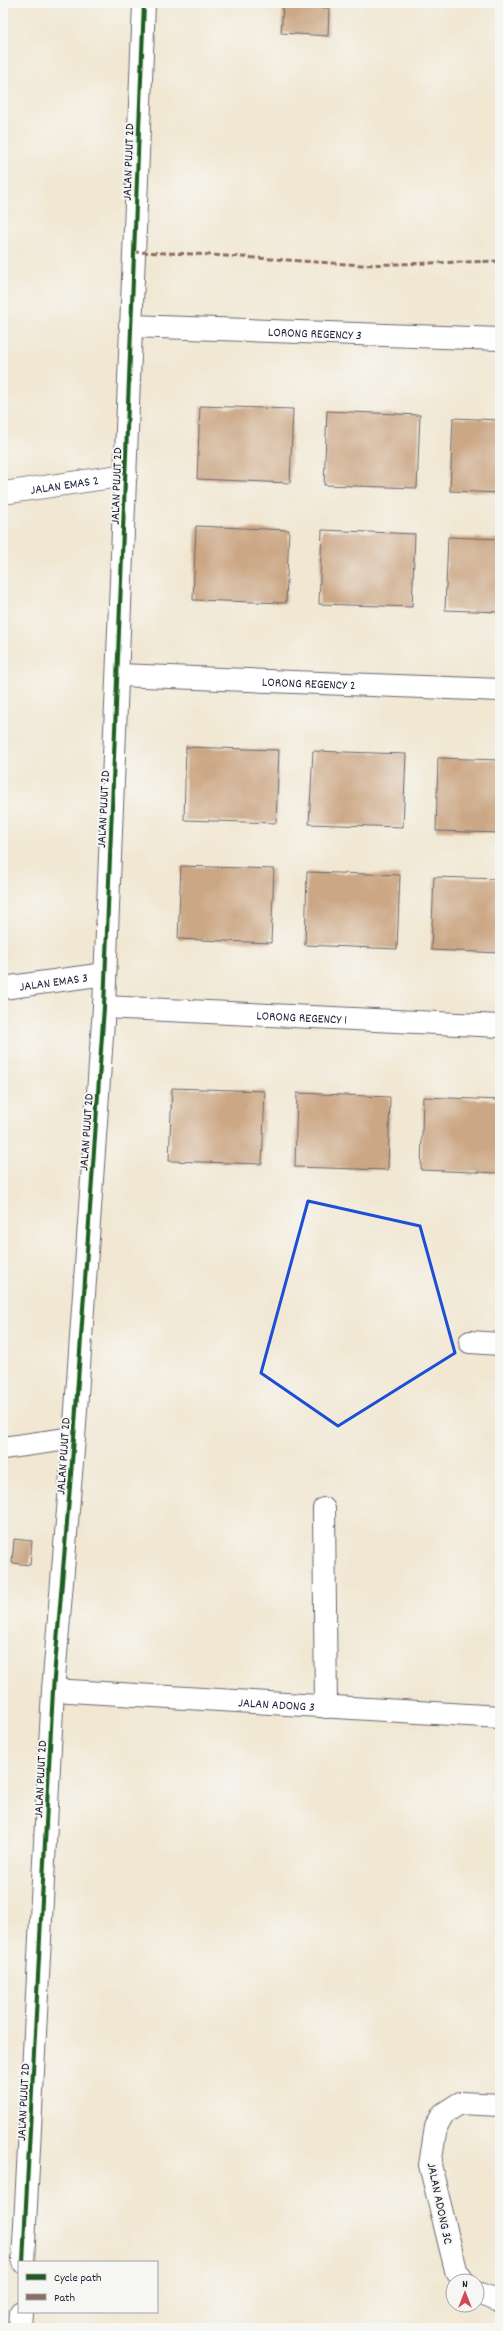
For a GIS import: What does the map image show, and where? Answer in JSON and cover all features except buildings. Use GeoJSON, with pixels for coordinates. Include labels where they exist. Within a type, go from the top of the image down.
{"type":"FeatureCollection","features":[{"type":"Feature","properties":{"kind":"street","name":"JALAN PUJUT 2D"},"geometry":{"type":"LineString","coordinates":[[23,2261],[53,1690],[74,1438],[104,1007],[144,3]]}},
{"type":"Feature","properties":{"kind":"street","name":"LORONG REGENCY 3"},"geometry":{"type":"LineString","coordinates":[[130,326],[500,339]]}},
{"type":"Feature","properties":{"kind":"street","name":"JALAN EMAS 2"},"geometry":{"type":"LineString","coordinates":[[3,493],[126,475]]}},
{"type":"Feature","properties":{"kind":"street","name":"LORONG REGENCY 2"},"geometry":{"type":"LineString","coordinates":[[118,675],[500,690]]}},
{"type":"Feature","properties":{"kind":"street","name":"JALAN EMAS 3"},"geometry":{"type":"LineString","coordinates":[[3,988],[105,974]]}},
{"type":"Feature","properties":{"kind":"street","name":"LORONG REGENCY 1"},"geometry":{"type":"LineString","coordinates":[[104,1007],[500,1026]]}},
{"type":"Feature","properties":{"kind":"street"},"geometry":{"type":"LineString","coordinates":[[470,1342],[500,1344]]}},
{"type":"Feature","properties":{"kind":"street"},"geometry":{"type":"LineString","coordinates":[[3,1448],[74,1438]]}},
{"type":"Feature","properties":{"kind":"street"},"geometry":{"type":"LineString","coordinates":[[324,1509],[326,1707]]}},
{"type":"Feature","properties":{"kind":"street","name":"JALAN ADONG 3"},"geometry":{"type":"LineString","coordinates":[[53,1690],[500,1717]]}},
{"type":"Feature","properties":{"kind":"street","name":"JALAN ADONG 3C"},"geometry":{"type":"LineString","coordinates":[[458,2273],[430,2165],[436,2127],[443,2114],[460,2103],[500,2106]]}},
{"type":"Feature","properties":{"kind":"street"},"geometry":{"type":"LineString","coordinates":[[485,2296],[500,2301]]}},
{"type":"Feature","properties":{"kind":"street"},"geometry":{"type":"LineString","coordinates":[[20,2328],[21,2313]]}},
{"type":"Feature","properties":{"kind":"highlighted area"},"geometry":{"type":"Polygon","coordinates":[[[308,1201],[420,1226],[455,1353],[338,1426],[261,1373],[308,1201]]]}},
{"type":"Feature","properties":{"kind":"marked path"},"geometry":{"type":"LineString","coordinates":[[133,252],[196,254],[362,265],[500,261]]}},
{"type":"Feature","properties":{"kind":"cycle path"},"geometry":{"type":"LineString","coordinates":[[23,2261],[53,1690],[74,1438],[104,1007],[144,3]]}}]}
